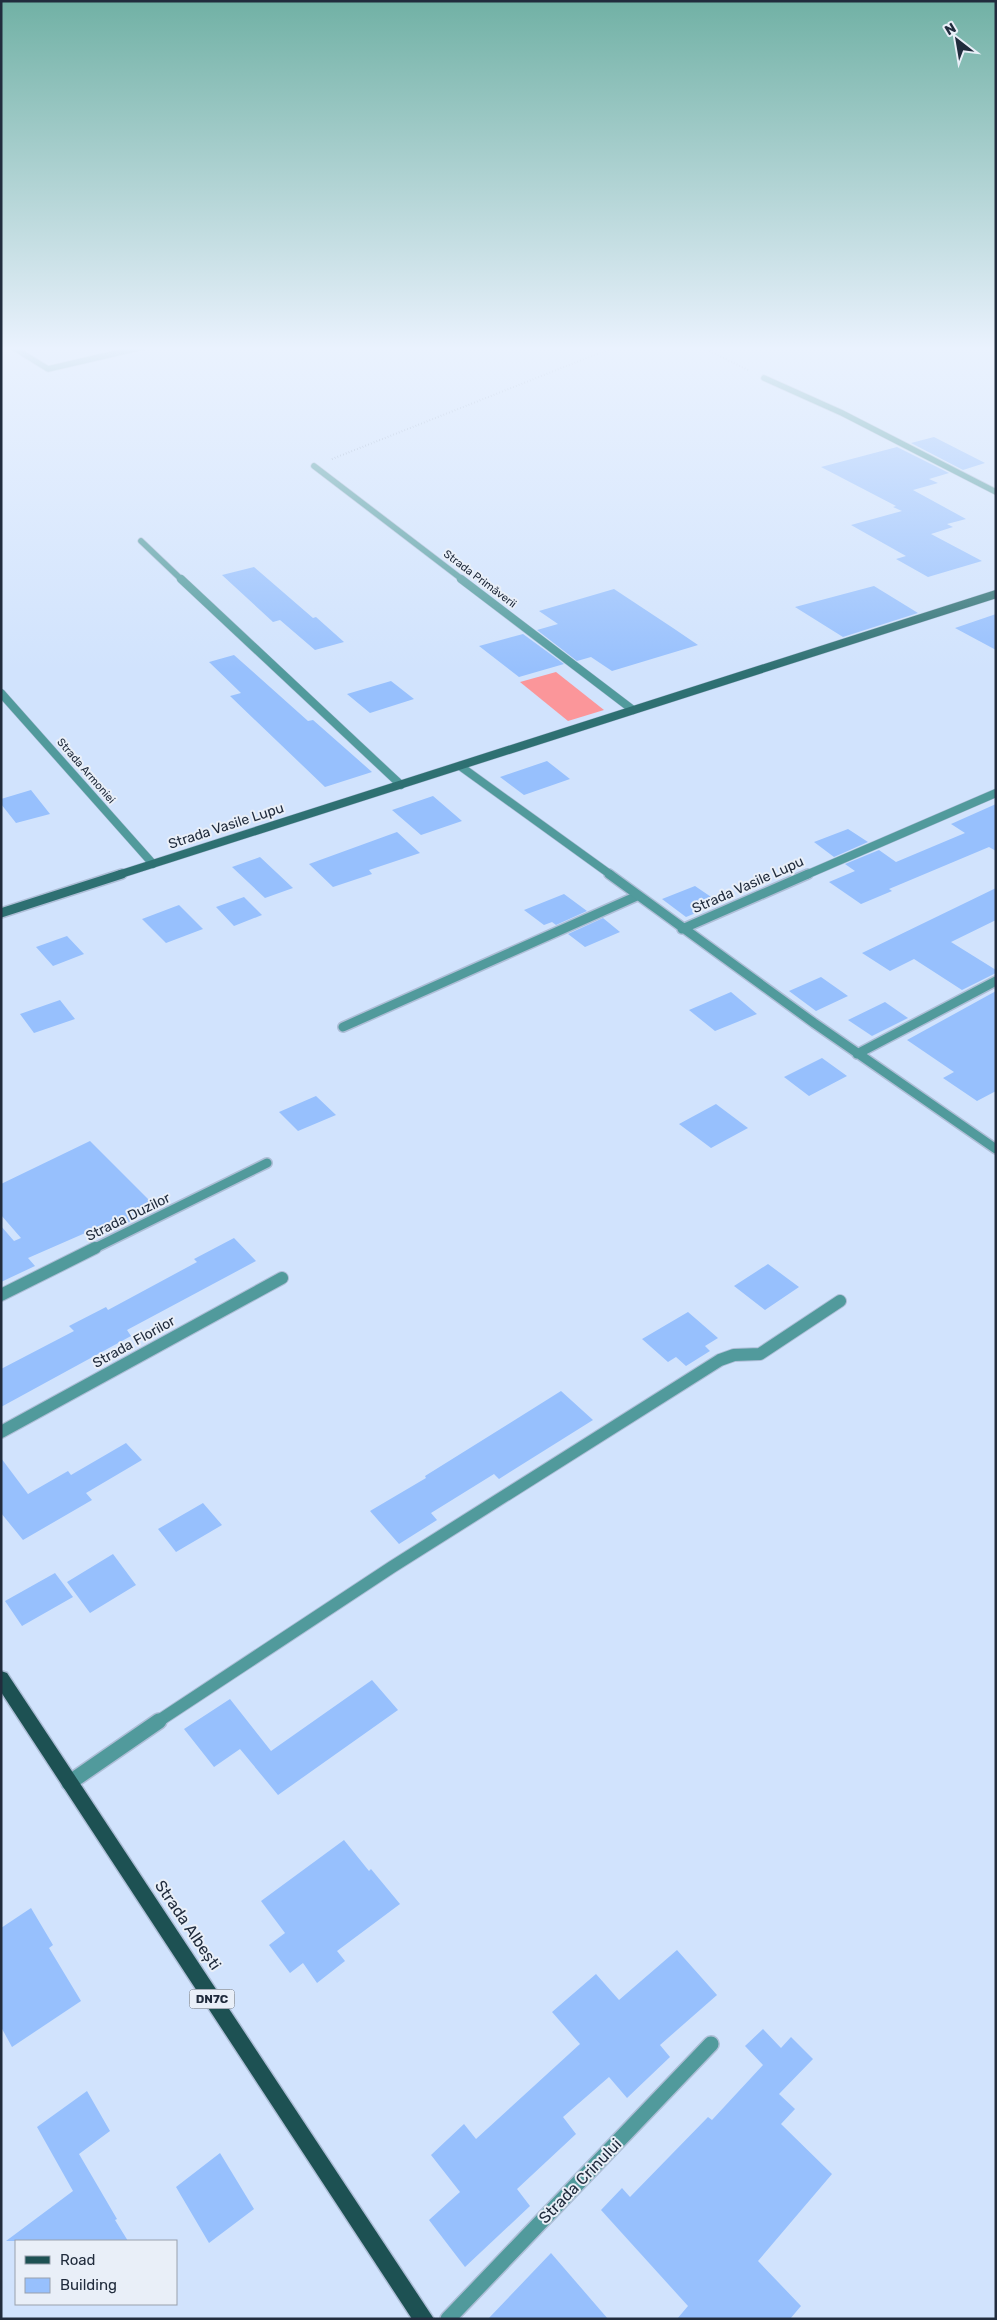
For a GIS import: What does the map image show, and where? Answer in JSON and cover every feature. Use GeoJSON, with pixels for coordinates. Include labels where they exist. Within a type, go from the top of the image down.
{"type":"FeatureCollection","features":[{"type":"Feature","properties":{"kind":"main road","name":"Strada Vasile Lupu"},"geometry":{"type":"LineString","coordinates":[[1,913],[996,594]]}},
{"type":"Feature","properties":{"kind":"main road","name":"Strada Albești"},"geometry":{"type":"LineString","coordinates":[[1,1678],[424,2319]]}},
{"type":"Feature","properties":{"kind":"street"},"geometry":{"type":"LineString","coordinates":[[922,454],[996,492]]}},
{"type":"Feature","properties":{"kind":"street","name":"Strada Primăverii"},"geometry":{"type":"LineString","coordinates":[[314,466],[633,710]]}},
{"type":"Feature","properties":{"kind":"street"},"geometry":{"type":"LineString","coordinates":[[141,541],[401,785]]}},
{"type":"Feature","properties":{"kind":"street","name":"Strada Armoniei"},"geometry":{"type":"LineString","coordinates":[[1,693],[153,864]]}},
{"type":"Feature","properties":{"kind":"street","name":"Strada Vasile Lupu"},"geometry":{"type":"LineString","coordinates":[[460,766],[682,929],[996,792]]}},
{"type":"Feature","properties":{"kind":"street"},"geometry":{"type":"LineString","coordinates":[[343,1027],[637,896]]}},
{"type":"Feature","properties":{"kind":"street"},"geometry":{"type":"LineString","coordinates":[[682,929],[857,1054],[996,1149]]}},
{"type":"Feature","properties":{"kind":"street"},"geometry":{"type":"LineString","coordinates":[[857,1054],[996,981]]}},
{"type":"Feature","properties":{"kind":"street","name":"Strada Duzilor"},"geometry":{"type":"LineString","coordinates":[[1,1295],[267,1163]]}},
{"type":"Feature","properties":{"kind":"street","name":"Strada Florilor"},"geometry":{"type":"LineString","coordinates":[[1,1432],[282,1278]]}},
{"type":"Feature","properties":{"kind":"street"},"geometry":{"type":"LineString","coordinates":[[69,1783],[368,1582],[652,1402],[720,1360],[734,1355],[760,1354],[840,1302]]}},
{"type":"Feature","properties":{"kind":"street","name":"Strada Crinului"},"geometry":{"type":"LineString","coordinates":[[448,2319],[711,2044]]}},
{"type":"Feature","properties":{"kind":"path"},"geometry":{"type":"LineString","coordinates":[[314,466],[344,454]]}},
{"type":"Feature","properties":{"kind":"shaded area"},"geometry":{"type":"Polygon","coordinates":[[[556,672],[604,710],[568,721],[520,682],[556,672]]]}},
{"type":"Feature","properties":{"kind":"building"},"geometry":{"type":"Polygon","coordinates":[[[869,454],[912,454],[949,473],[929,479],[938,483],[913,490],[966,519],[947,524],[953,527],[931,534],[982,561],[928,577],[896,559],[906,556],[851,525],[902,511],[893,507],[896,506],[821,467],[869,454]]]}},
{"type":"Feature","properties":{"kind":"building"},"geometry":{"type":"Polygon","coordinates":[[[933,454],[968,454],[985,463],[963,470],[933,454]]]}},
{"type":"Feature","properties":{"kind":"building"},"geometry":{"type":"Polygon","coordinates":[[[254,567],[344,642],[315,650],[280,620],[273,622],[222,575],[254,567]]]}},
{"type":"Feature","properties":{"kind":"building"},"geometry":{"type":"Polygon","coordinates":[[[874,586],[918,613],[843,637],[795,607],[874,586]]]}},
{"type":"Feature","properties":{"kind":"building"},"geometry":{"type":"Polygon","coordinates":[[[614,589],[698,645],[612,671],[591,657],[577,661],[537,630],[558,624],[539,611],[614,589]]]}},
{"type":"Feature","properties":{"kind":"building"},"geometry":{"type":"Polygon","coordinates":[[[996,614],[996,650],[955,628],[996,614]]]}},
{"type":"Feature","properties":{"kind":"building"},"geometry":{"type":"Polygon","coordinates":[[[523,634],[564,664],[519,677],[479,646],[523,634]]]}},
{"type":"Feature","properties":{"kind":"building"},"geometry":{"type":"Polygon","coordinates":[[[234,655],[308,721],[313,720],[372,772],[325,787],[230,696],[241,693],[209,662],[234,655]]]}},
{"type":"Feature","properties":{"kind":"building"},"geometry":{"type":"Polygon","coordinates":[[[391,681],[414,699],[370,713],[347,694],[391,681]]]}},
{"type":"Feature","properties":{"kind":"building"},"geometry":{"type":"Polygon","coordinates":[[[547,761],[570,779],[524,795],[500,777],[547,761]]]}},
{"type":"Feature","properties":{"kind":"building"},"geometry":{"type":"Polygon","coordinates":[[[31,790],[50,814],[16,823],[1,804],[1,799],[31,790]]]}},
{"type":"Feature","properties":{"kind":"building"},"geometry":{"type":"Polygon","coordinates":[[[433,796],[462,821],[421,835],[392,810],[433,796]]]}},
{"type":"Feature","properties":{"kind":"building"},"geometry":{"type":"Polygon","coordinates":[[[996,804],[996,851],[989,847],[889,889],[892,891],[861,904],[829,882],[855,871],[845,864],[879,850],[896,862],[965,833],[951,824],[996,804]]]}},
{"type":"Feature","properties":{"kind":"building"},"geometry":{"type":"Polygon","coordinates":[[[848,829],[868,842],[834,857],[814,842],[848,829]]]}},
{"type":"Feature","properties":{"kind":"building"},"geometry":{"type":"Polygon","coordinates":[[[397,832],[420,853],[369,870],[372,874],[333,887],[309,864],[397,832]]]}},
{"type":"Feature","properties":{"kind":"building"},"geometry":{"type":"Polygon","coordinates":[[[260,857],[293,888],[265,898],[232,867],[260,857]]]}},
{"type":"Feature","properties":{"kind":"building"},"geometry":{"type":"Polygon","coordinates":[[[695,886],[720,903],[686,917],[662,899],[695,886]]]}},
{"type":"Feature","properties":{"kind":"building"},"geometry":{"type":"Polygon","coordinates":[[[996,888],[996,920],[951,942],[996,970],[996,973],[962,990],[914,959],[890,971],[862,953],[996,888]]]}},
{"type":"Feature","properties":{"kind":"building"},"geometry":{"type":"Polygon","coordinates":[[[564,894],[587,911],[556,925],[552,922],[544,925],[524,910],[564,894]]]}},
{"type":"Feature","properties":{"kind":"building"},"geometry":{"type":"Polygon","coordinates":[[[244,897],[262,915],[234,926],[216,907],[244,897]]]}},
{"type":"Feature","properties":{"kind":"building"},"geometry":{"type":"Polygon","coordinates":[[[179,905],[203,929],[166,943],[142,919],[179,905]]]}},
{"type":"Feature","properties":{"kind":"building"},"geometry":{"type":"Polygon","coordinates":[[[603,918],[620,932],[585,947],[568,934],[603,918]]]}},
{"type":"Feature","properties":{"kind":"building"},"geometry":{"type":"Polygon","coordinates":[[[67,936],[84,954],[53,966],[36,947],[67,936]]]}},
{"type":"Feature","properties":{"kind":"building"},"geometry":{"type":"Polygon","coordinates":[[[821,977],[848,996],[816,1011],[789,991],[821,977]]]}},
{"type":"Feature","properties":{"kind":"building"},"geometry":{"type":"Polygon","coordinates":[[[996,991],[996,1091],[977,1101],[943,1078],[954,1072],[907,1040],[996,991]]]}},
{"type":"Feature","properties":{"kind":"building"},"geometry":{"type":"Polygon","coordinates":[[[731,992],[757,1014],[715,1031],[689,1010],[731,992]]]}},
{"type":"Feature","properties":{"kind":"building"},"geometry":{"type":"Polygon","coordinates":[[[60,1000],[75,1019],[34,1033],[20,1014],[60,1000]]]}},
{"type":"Feature","properties":{"kind":"building"},"geometry":{"type":"Polygon","coordinates":[[[885,1002],[908,1018],[872,1036],[848,1020],[885,1002]]]}},
{"type":"Feature","properties":{"kind":"building"},"geometry":{"type":"Polygon","coordinates":[[[822,1058],[847,1076],[809,1096],[784,1077],[822,1058]]]}},
{"type":"Feature","properties":{"kind":"building"},"geometry":{"type":"Polygon","coordinates":[[[316,1096],[336,1115],[298,1131],[279,1112],[316,1096]]]}},
{"type":"Feature","properties":{"kind":"building"},"geometry":{"type":"Polygon","coordinates":[[[716,1104],[748,1128],[711,1148],[679,1124],[716,1104]]]}},
{"type":"Feature","properties":{"kind":"building"},"geometry":{"type":"Polygon","coordinates":[[[90,1141],[157,1208],[105,1234],[99,1227],[28,1258],[35,1266],[1,1282],[1,1226],[14,1241],[21,1238],[1,1215],[1,1184],[90,1141]]]}},
{"type":"Feature","properties":{"kind":"building"},"geometry":{"type":"Polygon","coordinates":[[[234,1238],[256,1261],[127,1330],[131,1336],[1,1407],[1,1369],[74,1331],[69,1326],[106,1307],[108,1310],[197,1262],[194,1259],[234,1238]]]}},
{"type":"Feature","properties":{"kind":"building"},"geometry":{"type":"Polygon","coordinates":[[[768,1264],[799,1287],[765,1310],[734,1286],[768,1264]]]}},
{"type":"Feature","properties":{"kind":"building"},"geometry":{"type":"Polygon","coordinates":[[[688,1312],[718,1338],[705,1346],[710,1351],[686,1366],[676,1357],[668,1362],[642,1339],[688,1312]]]}},
{"type":"Feature","properties":{"kind":"building"},"geometry":{"type":"Polygon","coordinates":[[[561,1391],[593,1420],[499,1479],[494,1474],[431,1513],[437,1520],[399,1544],[370,1511],[426,1478],[425,1476],[561,1391]]]}},
{"type":"Feature","properties":{"kind":"building"},"geometry":{"type":"Polygon","coordinates":[[[126,1443],[142,1460],[86,1493],[92,1500],[23,1540],[1,1513],[1,1458],[28,1494],[68,1471],[71,1475],[126,1443]]]}},
{"type":"Feature","properties":{"kind":"building"},"geometry":{"type":"Polygon","coordinates":[[[203,1503],[222,1525],[176,1552],[158,1529],[203,1503]]]}},
{"type":"Feature","properties":{"kind":"building"},"geometry":{"type":"Polygon","coordinates":[[[113,1554],[136,1585],[90,1613],[67,1582],[113,1554]]]}},
{"type":"Feature","properties":{"kind":"building"},"geometry":{"type":"Polygon","coordinates":[[[55,1573],[73,1597],[22,1626],[5,1601],[55,1573]]]}},
{"type":"Feature","properties":{"kind":"building"},"geometry":{"type":"Polygon","coordinates":[[[372,1680],[398,1710],[278,1795],[240,1749],[214,1767],[184,1729],[230,1699],[271,1751],[372,1680]]]}},
{"type":"Feature","properties":{"kind":"building"},"geometry":{"type":"Polygon","coordinates":[[[344,1840],[369,1871],[371,1869],[400,1904],[337,1951],[345,1961],[317,1983],[303,1963],[290,1973],[269,1945],[285,1933],[261,1901],[344,1840]]]}},
{"type":"Feature","properties":{"kind":"building"},"geometry":{"type":"Polygon","coordinates":[[[31,1908],[53,1945],[49,1948],[81,2001],[12,2047],[1,2027],[1,1928],[31,1908]]]}},
{"type":"Feature","properties":{"kind":"building"},"geometry":{"type":"Polygon","coordinates":[[[677,1950],[717,1995],[660,2045],[670,2057],[627,2098],[609,2077],[563,2117],[576,2134],[517,2189],[530,2206],[465,2267],[429,2220],[460,2192],[431,2155],[464,2124],[476,2139],[580,2044],[552,2012],[596,1974],[619,2000],[677,1950]]]}},
{"type":"Feature","properties":{"kind":"building"},"geometry":{"type":"Polygon","coordinates":[[[763,2029],[781,2048],[791,2037],[813,2059],[779,2094],[795,2109],[781,2124],[832,2174],[758,2261],[801,2306],[790,2319],[677,2319],[688,2306],[601,2210],[622,2188],[630,2197],[708,2117],[712,2120],[763,2065],[745,2046],[763,2029]]]}},
{"type":"Feature","properties":{"kind":"building"},"geometry":{"type":"Polygon","coordinates":[[[87,2091],[110,2131],[79,2154],[127,2240],[6,2241],[73,2191],[37,2127],[87,2091]]]}},
{"type":"Feature","properties":{"kind":"building"},"geometry":{"type":"Polygon","coordinates":[[[220,2153],[254,2209],[209,2243],[176,2187],[220,2153]]]}},
{"type":"Feature","properties":{"kind":"building"},"geometry":{"type":"Polygon","coordinates":[[[551,2253],[608,2319],[488,2319],[551,2253]]]}}]}
